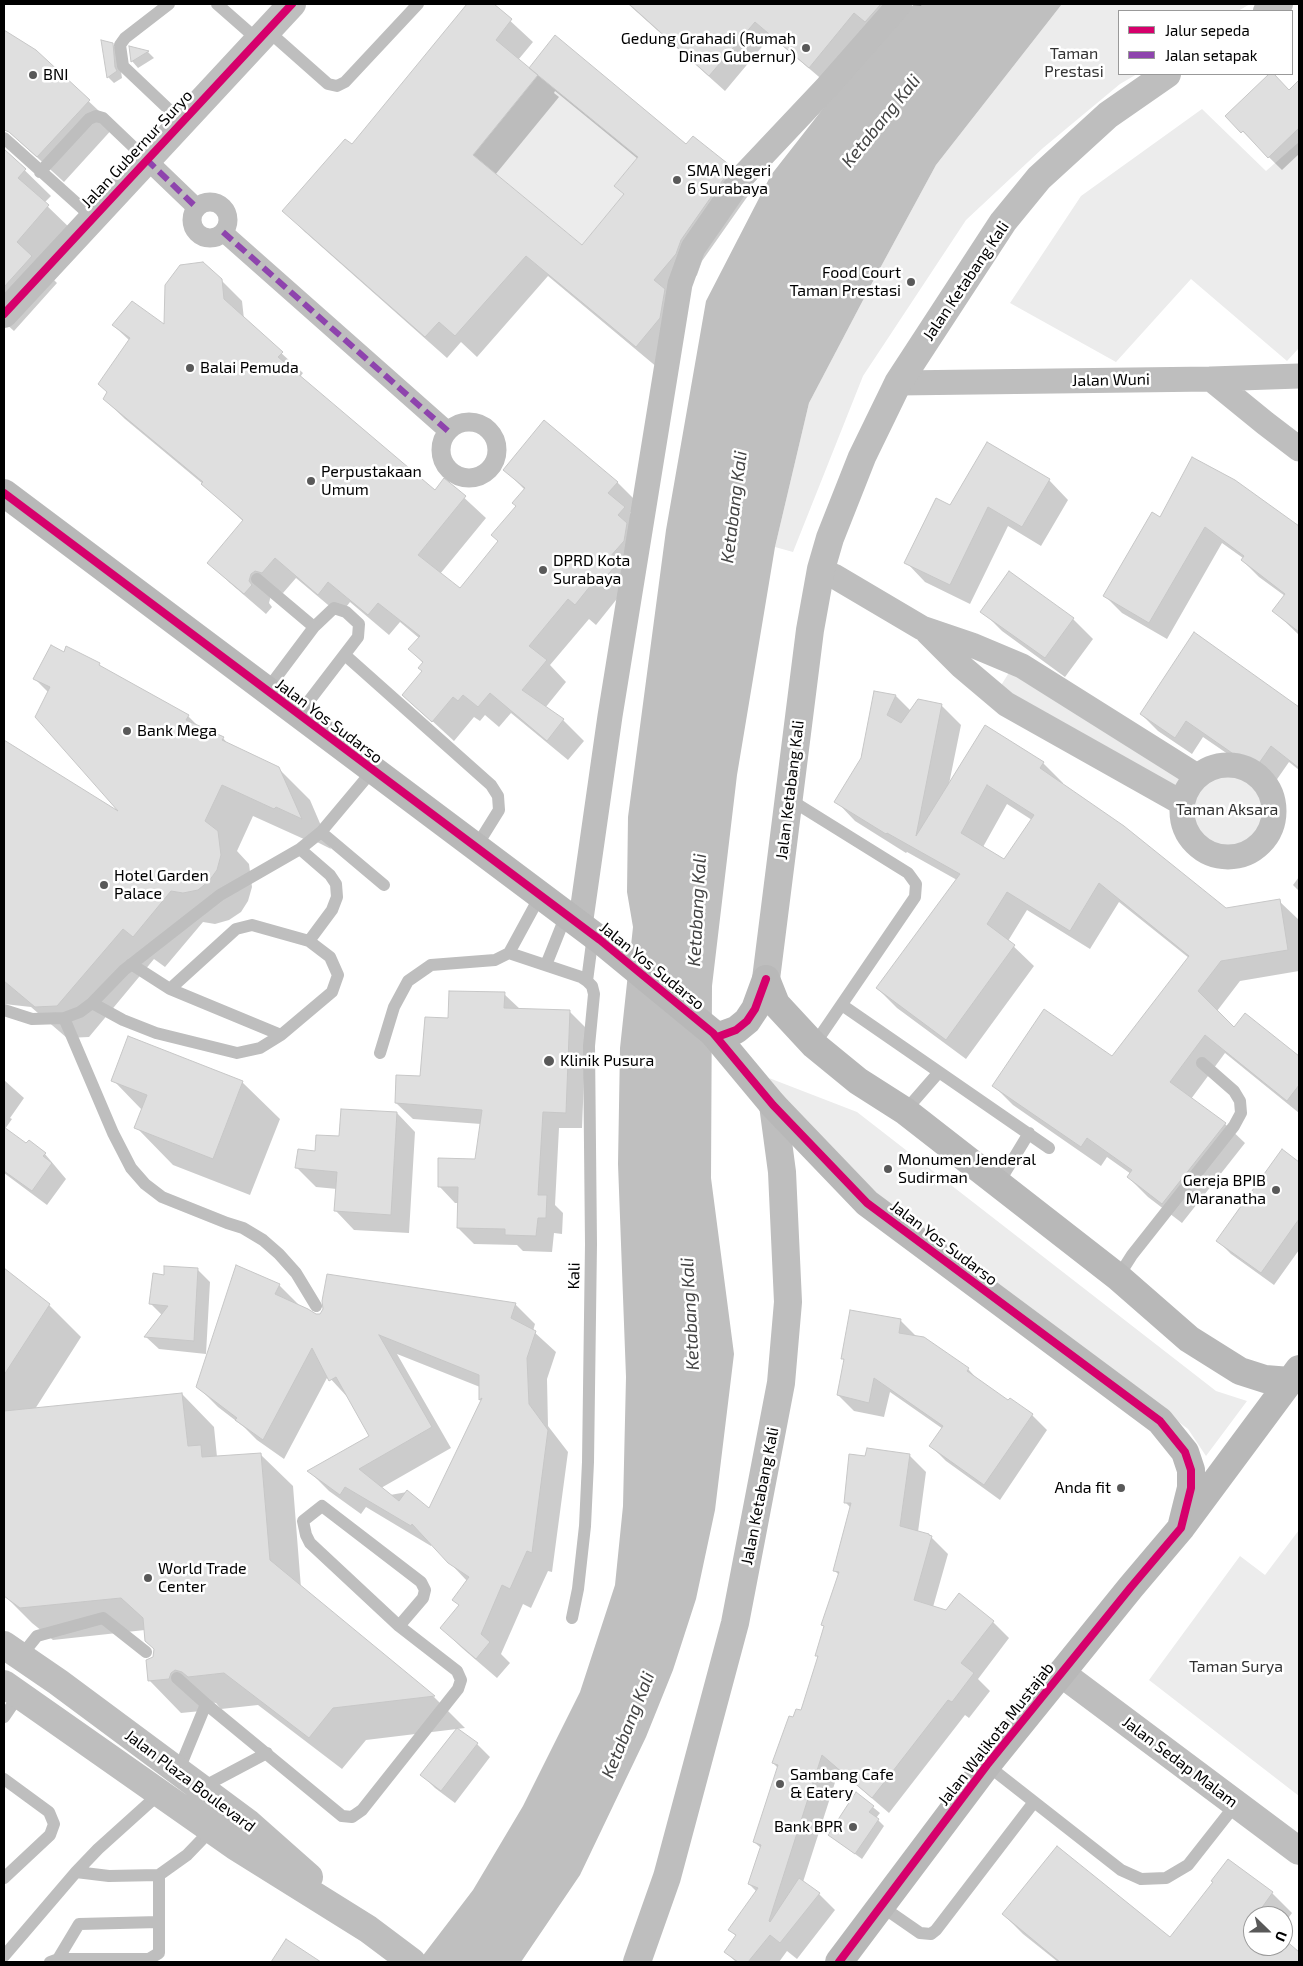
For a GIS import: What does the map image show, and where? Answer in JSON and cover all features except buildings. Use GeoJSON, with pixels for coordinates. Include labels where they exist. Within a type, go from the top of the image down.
{"type":"FeatureCollection","features":[{"type":"Feature","properties":{"kind":"main road","name":"Jalan Yos Sudarso"},"geometry":{"type":"LineString","coordinates":[[4,493],[585,929],[715,1035],[773,1106],[867,1202],[1167,1428],[1185,1452],[1191,1470],[1191,1488],[1181,1528]]}},
{"type":"Feature","properties":{"kind":"main road"},"geometry":{"type":"LineString","coordinates":[[715,1035],[736,1030],[747,1021],[755,1009],[766,979]]}},
{"type":"Feature","properties":{"kind":"main road"},"geometry":{"type":"LineString","coordinates":[[766,979],[776,1004],[814,1045],[858,1081],[905,1111],[1118,1277],[1189,1339],[1240,1371],[1265,1379],[1295,1375]]}},
{"type":"Feature","properties":{"kind":"main road","name":"Jalan Walikota Mustajab"},"geometry":{"type":"LineString","coordinates":[[839,1962],[987,1765],[1130,1587],[1181,1528],[1295,1375]]}},
{"type":"Feature","properties":{"kind":"street","name":"Jalan Gubernur Suryo"},"geometry":{"type":"LineString","coordinates":[[4,314],[181,121],[292,4]]}},
{"type":"Feature","properties":{"kind":"street"},"geometry":{"type":"LineString","coordinates":[[585,929],[610,716],[680,284],[693,248],[743,176],[827,87],[900,4]]}},
{"type":"Feature","properties":{"kind":"street","name":"Jalan Ketabang Kali"},"geometry":{"type":"LineString","coordinates":[[766,979],[815,601],[821,569],[830,538],[862,457],[898,383],[998,230],[1039,178],[1108,115],[1166,75]]}},
{"type":"Feature","properties":{"kind":"street"},"geometry":{"type":"LineString","coordinates":[[146,159],[197,208],[212,202],[219,204],[225,210],[228,217],[224,232],[448,431]]}},
{"type":"Feature","properties":{"kind":"street","name":"Jalan Wuni"},"geometry":{"type":"LineString","coordinates":[[898,383],[1299,376]]}},
{"type":"Feature","properties":{"kind":"street"},"geometry":{"type":"LineString","coordinates":[[1211,379],[1299,449]]}},
{"type":"Feature","properties":{"kind":"street"},"geometry":{"type":"LineString","coordinates":[[830,538],[835,550],[834,576],[922,628],[972,645],[1022,666],[1197,776]]}},
{"type":"Feature","properties":{"kind":"street","name":"Jalan Ketabang Kali"},"geometry":{"type":"LineString","coordinates":[[815,601],[834,576]]}},
{"type":"Feature","properties":{"kind":"street"},"geometry":{"type":"LineString","coordinates":[[922,628],[961,666],[1006,704],[1182,804]]}},
{"type":"Feature","properties":{"kind":"street"},"geometry":{"type":"LineString","coordinates":[[1224,764],[1240,766],[1254,772],[1265,782],[1272,796],[1275,812],[1272,826],[1264,840],[1253,850],[1239,856],[1224,858],[1209,854],[1196,846],[1186,833],[1182,819],[1182,804],[1187,788],[1197,776],[1210,768],[1224,764]]}},
{"type":"Feature","properties":{"kind":"street","name":"Jalan Ketabang Kali"},"geometry":{"type":"LineString","coordinates":[[637,1962],[667,1877],[735,1623],[781,1383],[788,1302],[782,1172],[773,1106]]}},
{"type":"Feature","properties":{"kind":"street"},"geometry":{"type":"LineString","coordinates":[[9,1686],[21,1656]]}},
{"type":"Feature","properties":{"kind":"street","name":"Jalan Plaza Boulevard"},"geometry":{"type":"LineString","coordinates":[[21,1656],[248,1823],[368,1929],[404,1956]]}},
{"type":"Feature","properties":{"kind":"street","name":"Jalan Sedap Malam"},"geometry":{"type":"LineString","coordinates":[[1061,1673],[1299,1851]]}},
{"type":"Feature","properties":{"kind":"street","name":"Jalan Plaza Boulevard"},"geometry":{"type":"LineString","coordinates":[[9,1686],[210,1830],[368,1929]]}},
{"type":"Feature","properties":{"kind":"street","name":"Jalan Ketabang Kali"},"geometry":{"type":"LineString","coordinates":[[656,1962],[660,1951],[667,1877]]}},
{"type":"Feature","properties":{"kind":"lane"},"geometry":{"type":"LineString","coordinates":[[169,4],[124,38],[120,45],[123,66],[181,121]]}},
{"type":"Feature","properties":{"kind":"lane"},"geometry":{"type":"LineString","coordinates":[[217,4],[328,84],[337,86],[345,82],[418,4]]}},
{"type":"Feature","properties":{"kind":"lane"},"geometry":{"type":"LineString","coordinates":[[40,172],[89,119],[96,116],[103,118],[146,159]]}},
{"type":"Feature","properties":{"kind":"lane"},"geometry":{"type":"LineString","coordinates":[[4,138],[92,217]]}},
{"type":"Feature","properties":{"kind":"lane"},"geometry":{"type":"LineString","coordinates":[[257,579],[314,627]]}},
{"type":"Feature","properties":{"kind":"lane"},"geometry":{"type":"LineString","coordinates":[[266,691],[314,627],[334,608],[346,612],[358,624],[358,638],[299,714]]}},
{"type":"Feature","properties":{"kind":"lane"},"geometry":{"type":"LineString","coordinates":[[344,655],[491,785],[498,796],[498,810],[476,847]]}},
{"type":"Feature","properties":{"kind":"lane"},"geometry":{"type":"LineString","coordinates":[[4,1010],[32,1019],[64,1018],[80,1012],[92,1003],[131,964],[220,895],[300,849],[321,832],[373,770]]}},
{"type":"Feature","properties":{"kind":"lane"},"geometry":{"type":"LineString","coordinates":[[789,799],[908,874],[916,884],[915,897],[814,1045]]}},
{"type":"Feature","properties":{"kind":"lane"},"geometry":{"type":"LineString","coordinates":[[321,832],[384,884]]}},
{"type":"Feature","properties":{"kind":"lane"},"geometry":{"type":"LineString","coordinates":[[300,849],[330,875],[336,884],[337,897],[332,910],[309,941]]}},
{"type":"Feature","properties":{"kind":"lane"},"geometry":{"type":"LineString","coordinates":[[380,1053],[394,1007],[408,981],[431,965],[494,960],[508,953],[540,896]]}},
{"type":"Feature","properties":{"kind":"lane"},"geometry":{"type":"LineString","coordinates":[[92,1003],[123,1020],[156,1033],[237,1053],[260,1048],[281,1034],[332,992],[338,975],[330,957],[309,941],[252,925],[236,929],[170,989]]}},
{"type":"Feature","properties":{"kind":"lane"},"geometry":{"type":"LineString","coordinates":[[546,965],[585,929]]}},
{"type":"Feature","properties":{"kind":"lane","name":"Kali"},"geometry":{"type":"LineString","coordinates":[[572,1618],[578,1589],[585,1526],[588,1462],[591,1244],[589,1046],[594,994],[592,986],[587,980],[585,929]]}},
{"type":"Feature","properties":{"kind":"lane"},"geometry":{"type":"LineString","coordinates":[[508,953],[587,980]]}},
{"type":"Feature","properties":{"kind":"lane"},"geometry":{"type":"LineString","coordinates":[[131,964],[170,989],[281,1034]]}},
{"type":"Feature","properties":{"kind":"lane"},"geometry":{"type":"LineString","coordinates":[[842,1005],[1049,1148]]}},
{"type":"Feature","properties":{"kind":"lane"},"geometry":{"type":"LineString","coordinates":[[64,1018],[113,1134],[131,1168],[145,1184],[162,1198],[244,1228],[263,1240],[280,1254],[296,1273],[316,1306]]}},
{"type":"Feature","properties":{"kind":"lane"},"geometry":{"type":"LineString","coordinates":[[1118,1277],[1132,1255],[1234,1126],[1240,1113],[1240,1101],[1234,1091],[1202,1063]]}},
{"type":"Feature","properties":{"kind":"lane"},"geometry":{"type":"LineString","coordinates":[[905,1111],[939,1072]]}},
{"type":"Feature","properties":{"kind":"lane"},"geometry":{"type":"LineString","coordinates":[[998,1184],[1029,1133]]}},
{"type":"Feature","properties":{"kind":"lane"},"geometry":{"type":"LineString","coordinates":[[177,1678],[342,1816],[352,1817],[362,1810],[458,1689],[461,1680],[457,1671],[399,1626],[310,1543],[303,1521],[322,1506],[421,1582],[425,1590],[423,1598],[399,1626]]}},
{"type":"Feature","properties":{"kind":"lane"},"geometry":{"type":"LineString","coordinates":[[21,1656],[38,1636],[103,1618],[146,1652]]}},
{"type":"Feature","properties":{"kind":"lane"},"geometry":{"type":"LineString","coordinates":[[4,1717],[9,1686]]}},
{"type":"Feature","properties":{"kind":"lane"},"geometry":{"type":"LineString","coordinates":[[178,1772],[206,1704]]}},
{"type":"Feature","properties":{"kind":"lane"},"geometry":{"type":"LineString","coordinates":[[200,1788],[267,1753]]}},
{"type":"Feature","properties":{"kind":"lane"},"geometry":{"type":"LineString","coordinates":[[987,1765],[1121,1870],[1141,1879],[1166,1878],[1188,1865],[1236,1804]]}},
{"type":"Feature","properties":{"kind":"lane"},"geometry":{"type":"LineString","coordinates":[[4,1878],[50,1835],[54,1824],[48,1812],[6,1786]]}},
{"type":"Feature","properties":{"kind":"lane"},"geometry":{"type":"LineString","coordinates":[[4,1956],[98,1849],[159,1794]]}},
{"type":"Feature","properties":{"kind":"lane"},"geometry":{"type":"LineString","coordinates":[[880,1906],[920,1933],[931,1934],[942,1923],[1034,1802]]}},
{"type":"Feature","properties":{"kind":"lane"},"geometry":{"type":"LineString","coordinates":[[76,1872],[109,1876],[158,1875],[187,1856],[210,1830]]}},
{"type":"Feature","properties":{"kind":"lane"},"geometry":{"type":"LineString","coordinates":[[54,1961],[149,1959],[159,1953],[158,1875]]}},
{"type":"Feature","properties":{"kind":"lane"},"geometry":{"type":"LineString","coordinates":[[54,1961],[79,1924],[159,1922]]}},
{"type":"Feature","properties":{"kind":"green space","name":"Taman Prestasi"},"geometry":{"type":"Polygon","coordinates":[[[1062,4],[1250,4],[1240,10],[1118,10],[1118,75],[1135,75],[1120,84],[1043,148],[966,220],[863,376],[793,552],[775,547],[809,403],[936,165],[1062,4]]]}},
{"type":"Feature","properties":{"kind":"green space"},"geometry":{"type":"Polygon","coordinates":[[[538,75],[638,157],[614,186],[624,194],[582,245],[473,155],[538,75]]]}},
{"type":"Feature","properties":{"kind":"green space"},"geometry":{"type":"Polygon","coordinates":[[[1202,109],[1266,171],[1299,142],[1299,348],[1287,361],[1191,279],[1116,362],[1010,303],[1081,196],[1202,109]]]}},
{"type":"Feature","properties":{"kind":"green space"},"geometry":{"type":"Polygon","coordinates":[[[1010,671],[1188,780],[1178,795],[1000,687],[1010,671]]]}},
{"type":"Feature","properties":{"kind":"green space","name":"Taman Aksara"},"geometry":{"type":"Polygon","coordinates":[[[1219,772],[1241,773],[1251,778],[1258,785],[1267,806],[1266,822],[1262,830],[1252,840],[1239,846],[1228,848],[1213,846],[1199,838],[1192,829],[1189,803],[1193,793],[1203,782],[1219,772]]]}},
{"type":"Feature","properties":{"kind":"green space"},"geometry":{"type":"Polygon","coordinates":[[[769,1078],[857,1112],[1216,1391],[1247,1401],[1206,1456],[1188,1429],[825,1155],[769,1078]]]}},
{"type":"Feature","properties":{"kind":"green space","name":"Taman Surya"},"geometry":{"type":"Polygon","coordinates":[[[1299,1530],[1299,1796],[1149,1680],[1240,1556],[1265,1575],[1299,1530]]]}},
{"type":"Feature","properties":{"kind":"water","name":"Ketabang Kali"},"geometry":{"type":"Polygon","coordinates":[[[914,4],[1062,4],[936,165],[871,285],[809,403],[775,547],[737,775],[712,986],[711,1178],[734,1354],[715,1510],[696,1599],[673,1670],[646,1737],[580,1875],[521,1962],[418,1962],[473,1890],[523,1806],[580,1692],[615,1585],[623,1506],[626,1377],[618,1164],[620,1048],[633,927],[627,892],[628,817],[666,530],[706,301],[771,175],[836,92],[914,4]]]}},
{"type":"Feature","properties":{"kind":"marked path"},"geometry":{"type":"LineString","coordinates":[[146,159],[197,208]]}},
{"type":"Feature","properties":{"kind":"marked path"},"geometry":{"type":"LineString","coordinates":[[223,232],[448,431]]}},
{"type":"Feature","properties":{"kind":"cycle path"},"geometry":{"type":"LineString","coordinates":[[4,314],[292,4]]}},
{"type":"Feature","properties":{"kind":"cycle path"},"geometry":{"type":"LineString","coordinates":[[4,493],[600,940],[713,1033],[773,1105],[867,1203],[1160,1421],[1185,1452],[1191,1470],[1191,1488],[1181,1528],[987,1765],[839,1962]]}},
{"type":"Feature","properties":{"kind":"cycle path"},"geometry":{"type":"LineString","coordinates":[[717,1037],[736,1030],[747,1021],[755,1009],[766,979]]}},
{"type":"Feature","properties":{"kind":"place","name":"Gedung Grahadi (Rumah Dinas Gubernur)"},"geometry":{"type":"Point","coordinates":[806,48]}},
{"type":"Feature","properties":{"kind":"place","name":"BNI"},"geometry":{"type":"Point","coordinates":[33,75]}},
{"type":"Feature","properties":{"kind":"place","name":"SMA Negeri 6 Surabaya"},"geometry":{"type":"Point","coordinates":[677,180]}},
{"type":"Feature","properties":{"kind":"place","name":"Food Court Taman Prestasi"},"geometry":{"type":"Point","coordinates":[911,282]}},
{"type":"Feature","properties":{"kind":"place","name":"Balai Pemuda"},"geometry":{"type":"Point","coordinates":[190,368]}},
{"type":"Feature","properties":{"kind":"place","name":"Perpustakaan Umum"},"geometry":{"type":"Point","coordinates":[311,481]}},
{"type":"Feature","properties":{"kind":"place","name":"DPRD Kota Surabaya"},"geometry":{"type":"Point","coordinates":[543,570]}},
{"type":"Feature","properties":{"kind":"place","name":"Bank Mega"},"geometry":{"type":"Point","coordinates":[127,731]}},
{"type":"Feature","properties":{"kind":"place","name":"Hotel Garden Palace"},"geometry":{"type":"Point","coordinates":[104,885]}},
{"type":"Feature","properties":{"kind":"place","name":"Klinik Pusura"},"geometry":{"type":"Point","coordinates":[549,1061]}},
{"type":"Feature","properties":{"kind":"place","name":"Monumen Jenderal Sudirman"},"geometry":{"type":"Point","coordinates":[888,1169]}},
{"type":"Feature","properties":{"kind":"place","name":"Gereja BPIB Maranatha"},"geometry":{"type":"Point","coordinates":[1276,1190]}},
{"type":"Feature","properties":{"kind":"place","name":"Anda fit"},"geometry":{"type":"Point","coordinates":[1121,1488]}},
{"type":"Feature","properties":{"kind":"place","name":"World Trade Center"},"geometry":{"type":"Point","coordinates":[148,1578]}},
{"type":"Feature","properties":{"kind":"place","name":"Sambang Cafe & Eatery"},"geometry":{"type":"Point","coordinates":[780,1784]}},
{"type":"Feature","properties":{"kind":"place","name":"Bank BPR"},"geometry":{"type":"Point","coordinates":[853,1827]}}]}
